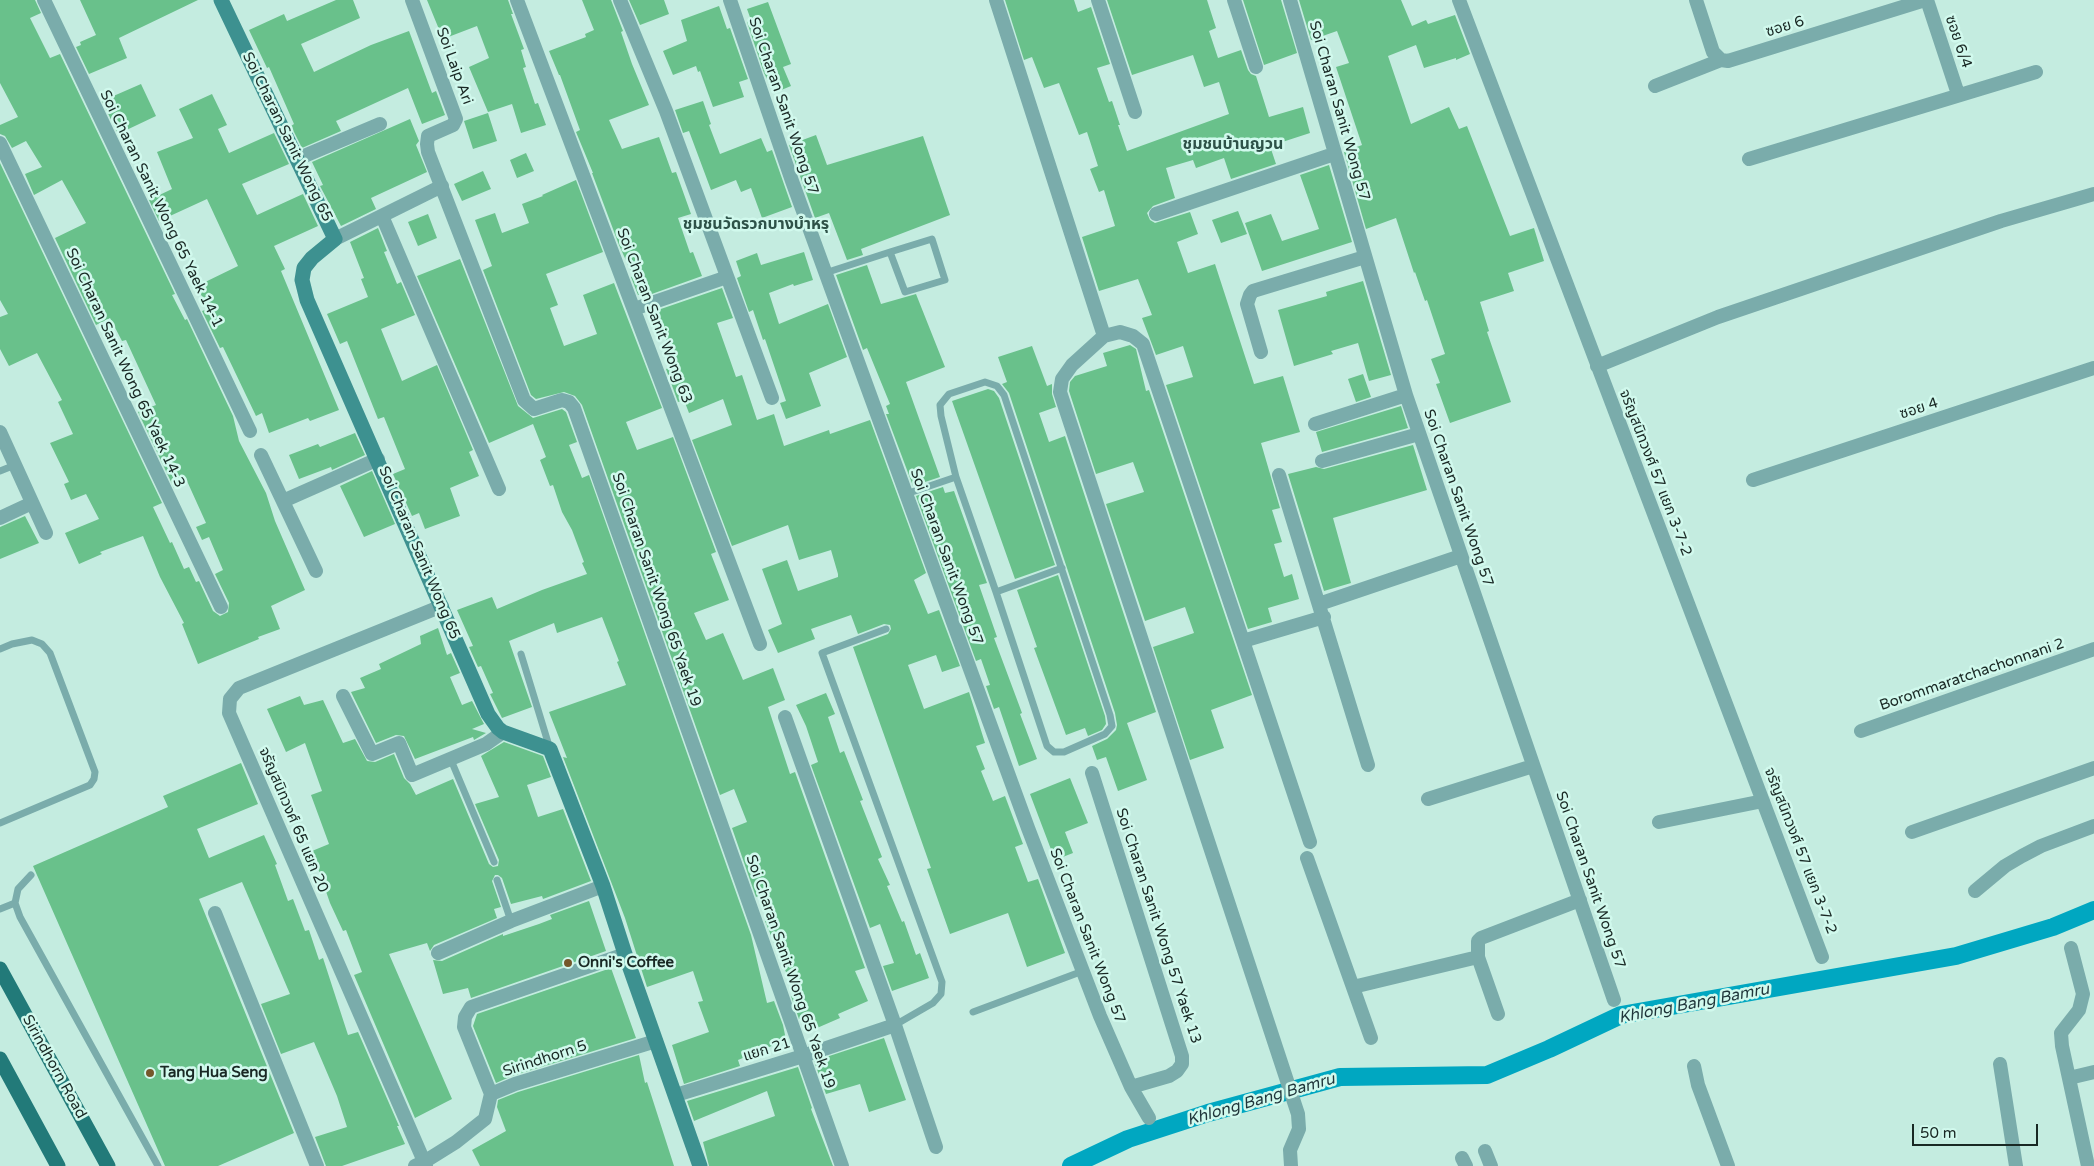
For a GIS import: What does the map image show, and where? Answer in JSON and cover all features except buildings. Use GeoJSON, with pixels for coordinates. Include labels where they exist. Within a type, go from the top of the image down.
{"type":"FeatureCollection","features":[{"type":"Feature","properties":{"kind":"main road","name":"Sirindhorn Road"},"geometry":{"type":"LineString","coordinates":[[0,969],[108,1166]]}},
{"type":"Feature","properties":{"kind":"main road"},"geometry":{"type":"LineString","coordinates":[[0,1059],[58,1166]]}},
{"type":"Feature","properties":{"kind":"street","name":"Soi Charan Sanit Wong 65 Yaek 14-1"},"geometry":{"type":"LineString","coordinates":[[44,0],[250,431]]}},
{"type":"Feature","properties":{"kind":"street","name":"Soi Charan Sanit Wong 65"},"geometry":{"type":"LineString","coordinates":[[221,0],[335,239],[312,258],[304,268],[302,280],[307,300],[488,714],[503,732]]}},
{"type":"Feature","properties":{"kind":"street","name":"Soi Laip Ari"},"geometry":{"type":"LineString","coordinates":[[412,0],[456,119],[453,124],[428,136],[426,144],[442,186]]}},
{"type":"Feature","properties":{"kind":"street","name":"Soi Charan Sanit Wong 63"},"geometry":{"type":"LineString","coordinates":[[517,0],[760,644]]}},
{"type":"Feature","properties":{"kind":"street"},"geometry":{"type":"LineString","coordinates":[[620,0],[666,111],[772,398]]}},
{"type":"Feature","properties":{"kind":"street","name":"Soi Charan Sanit Wong 57"},"geometry":{"type":"LineString","coordinates":[[730,0],[825,273],[1028,828],[1100,1016],[1131,1087],[1149,1118]]}},
{"type":"Feature","properties":{"kind":"street"},"geometry":{"type":"LineString","coordinates":[[996,0],[1101,338]]}},
{"type":"Feature","properties":{"kind":"street"},"geometry":{"type":"LineString","coordinates":[[1098,0],[1135,112]]}},
{"type":"Feature","properties":{"kind":"street"},"geometry":{"type":"LineString","coordinates":[[1234,0],[1256,67]]}},
{"type":"Feature","properties":{"kind":"street","name":"Soi Charan Sanit Wong 57"},"geometry":{"type":"LineString","coordinates":[[1290,0],[1406,395],[1614,1000]]}},
{"type":"Feature","properties":{"kind":"street","name":"จรัญสนิทวงศ์ 57 แยก 3-7-2"},"geometry":{"type":"LineString","coordinates":[[1459,0],[1822,957]]}},
{"type":"Feature","properties":{"kind":"street"},"geometry":{"type":"LineString","coordinates":[[1696,0],[1714,52],[1721,60]]}},
{"type":"Feature","properties":{"kind":"street","name":"ซอย 6"},"geometry":{"type":"LineString","coordinates":[[1655,86],[1721,60],[1728,61],[1926,0]]}},
{"type":"Feature","properties":{"kind":"street","name":"ซอย 6/4"},"geometry":{"type":"LineString","coordinates":[[1926,0],[1958,94]]}},
{"type":"Feature","properties":{"kind":"street"},"geometry":{"type":"LineString","coordinates":[[1749,159],[1958,94],[2036,72]]}},
{"type":"Feature","properties":{"kind":"street"},"geometry":{"type":"LineString","coordinates":[[297,159],[380,124]]}},
{"type":"Feature","properties":{"kind":"street","name":"Soi Charan Sanit Wong 65 Yaek 14-3"},"geometry":{"type":"LineString","coordinates":[[0,143],[221,607]]}},
{"type":"Feature","properties":{"kind":"street"},"geometry":{"type":"LineString","coordinates":[[1156,214],[1334,154]]}},
{"type":"Feature","properties":{"kind":"street"},"geometry":{"type":"LineString","coordinates":[[335,239],[442,186]]}},
{"type":"Feature","properties":{"kind":"street","name":"Soi Charan Sanit Wong 65 Yaek 19"},"geometry":{"type":"LineString","coordinates":[[442,186],[524,400],[534,409],[562,400],[569,402],[574,408],[842,1166]]}},
{"type":"Feature","properties":{"kind":"street"},"geometry":{"type":"LineString","coordinates":[[1597,366],[1727,314],[2001,221],[2094,194]]}},
{"type":"Feature","properties":{"kind":"street"},"geometry":{"type":"LineString","coordinates":[[382,216],[499,489]]}},
{"type":"Feature","properties":{"kind":"street"},"geometry":{"type":"LineString","coordinates":[[1261,352],[1247,304],[1253,291],[1365,258]]}},
{"type":"Feature","properties":{"kind":"street"},"geometry":{"type":"LineString","coordinates":[[634,309],[727,276]]}},
{"type":"Feature","properties":{"kind":"street"},"geometry":{"type":"LineString","coordinates":[[1291,1166],[1290,1150],[1299,1129],[1298,1114],[1294,1107],[1060,392],[1062,379],[1072,365],[1101,338],[1120,332],[1133,336],[1143,344],[1310,842]]}},
{"type":"Feature","properties":{"kind":"street","name":"ซอย 4"},"geometry":{"type":"LineString","coordinates":[[1753,480],[2094,368]]}},
{"type":"Feature","properties":{"kind":"street"},"geometry":{"type":"LineString","coordinates":[[1315,424],[1406,395]]}},
{"type":"Feature","properties":{"kind":"street"},"geometry":{"type":"LineString","coordinates":[[0,432],[46,533]]}},
{"type":"Feature","properties":{"kind":"street"},"geometry":{"type":"LineString","coordinates":[[1322,461],[1419,434]]}},
{"type":"Feature","properties":{"kind":"street"},"geometry":{"type":"LineString","coordinates":[[262,455],[316,571]]}},
{"type":"Feature","properties":{"kind":"street"},"geometry":{"type":"LineString","coordinates":[[284,501],[378,459]]}},
{"type":"Feature","properties":{"kind":"street"},"geometry":{"type":"LineString","coordinates":[[1279,475],[1368,766]]}},
{"type":"Feature","properties":{"kind":"street"},"geometry":{"type":"LineString","coordinates":[[0,518],[32,503]]}},
{"type":"Feature","properties":{"kind":"street"},"geometry":{"type":"LineString","coordinates":[[1243,641],[1461,556]]}},
{"type":"Feature","properties":{"kind":"street","name":"จรัญสนิทวงศ์ 65 แยก 20"},"geometry":{"type":"LineString","coordinates":[[422,1165],[229,713],[230,699],[239,688],[442,606]]}},
{"type":"Feature","properties":{"kind":"street","name":"Borommaratchachonnani 2"},"geometry":{"type":"LineString","coordinates":[[1861,730],[2094,649]]}},
{"type":"Feature","properties":{"kind":"street"},"geometry":{"type":"LineString","coordinates":[[343,696],[372,754],[399,743],[412,775],[486,744],[503,732],[550,749],[603,886],[700,1166]]}},
{"type":"Feature","properties":{"kind":"street"},"geometry":{"type":"LineString","coordinates":[[785,717],[936,1147]]}},
{"type":"Feature","properties":{"kind":"street"},"geometry":{"type":"LineString","coordinates":[[1428,799],[1533,766]]}},
{"type":"Feature","properties":{"kind":"street"},"geometry":{"type":"LineString","coordinates":[[1912,832],[2094,768]]}},
{"type":"Feature","properties":{"kind":"street","name":"Soi Charan Sanit Wong 57 Yaek 13"},"geometry":{"type":"LineString","coordinates":[[1092,773],[1182,1056],[1182,1064],[1169,1076],[1131,1087]]}},
{"type":"Feature","properties":{"kind":"street"},"geometry":{"type":"LineString","coordinates":[[1659,822],[1763,801]]}},
{"type":"Feature","properties":{"kind":"street"},"geometry":{"type":"LineString","coordinates":[[1975,891],[2005,866],[2040,846],[2094,826]]}},
{"type":"Feature","properties":{"kind":"street"},"geometry":{"type":"LineString","coordinates":[[1307,858],[1371,1038]]}},
{"type":"Feature","properties":{"kind":"street"},"geometry":{"type":"LineString","coordinates":[[438,953],[511,921],[603,886]]}},
{"type":"Feature","properties":{"kind":"street"},"geometry":{"type":"LineString","coordinates":[[1498,1014],[1478,957],[1478,941],[1481,938],[1580,900]]}},
{"type":"Feature","properties":{"kind":"street"},"geometry":{"type":"LineString","coordinates":[[215,913],[317,1166]]}},
{"type":"Feature","properties":{"kind":"street"},"geometry":{"type":"LineString","coordinates":[[2071,948],[2083,994],[2079,1010],[2061,1033],[2088,1166]]}},
{"type":"Feature","properties":{"kind":"street"},"geometry":{"type":"LineString","coordinates":[[491,1094],[464,1027],[465,1018],[471,1007],[625,954]]}},
{"type":"Feature","properties":{"kind":"street"},"geometry":{"type":"LineString","coordinates":[[1353,987],[1478,957]]}},
{"type":"Feature","properties":{"kind":"street","name":"แยก 21"},"geometry":{"type":"LineString","coordinates":[[676,1095],[803,1056],[894,1024]]}},
{"type":"Feature","properties":{"kind":"street","name":"Sirindhorn 5"},"geometry":{"type":"LineString","coordinates":[[422,1165],[485,1119],[491,1094],[515,1084],[656,1041]]}},
{"type":"Feature","properties":{"kind":"street"},"geometry":{"type":"LineString","coordinates":[[2000,1064],[2016,1166]]}},
{"type":"Feature","properties":{"kind":"street"},"geometry":{"type":"LineString","coordinates":[[1694,1066],[1698,1086],[1728,1166]]}},
{"type":"Feature","properties":{"kind":"street"},"geometry":{"type":"LineString","coordinates":[[2069,1078],[2094,1072]]}},
{"type":"Feature","properties":{"kind":"street"},"geometry":{"type":"LineString","coordinates":[[1485,1151],[1491,1166]]}},
{"type":"Feature","properties":{"kind":"lane"},"geometry":{"type":"LineString","coordinates":[[825,273],[890,252],[932,239],[945,280],[905,292],[890,252]]}},
{"type":"Feature","properties":{"kind":"lane"},"geometry":{"type":"LineString","coordinates":[[985,382],[997,386],[1004,395],[1062,568],[1112,726],[1105,734],[1064,752],[1054,752],[1047,746],[956,477],[940,405],[949,394],[985,382]]}},
{"type":"Feature","properties":{"kind":"lane"},"geometry":{"type":"LineString","coordinates":[[0,471],[15,466]]}},
{"type":"Feature","properties":{"kind":"lane"},"geometry":{"type":"LineString","coordinates":[[906,494],[956,477]]}},
{"type":"Feature","properties":{"kind":"lane"},"geometry":{"type":"LineString","coordinates":[[996,592],[1062,568]]}},
{"type":"Feature","properties":{"kind":"lane"},"geometry":{"type":"LineString","coordinates":[[886,629],[822,653],[942,982],[941,994],[933,1003],[894,1024]]}},
{"type":"Feature","properties":{"kind":"lane"},"geometry":{"type":"LineString","coordinates":[[0,648],[32,640],[42,644],[50,653],[95,772],[94,779],[90,785],[0,823]]}},
{"type":"Feature","properties":{"kind":"lane"},"geometry":{"type":"LineString","coordinates":[[521,654],[550,749]]}},
{"type":"Feature","properties":{"kind":"lane"},"geometry":{"type":"LineString","coordinates":[[451,760],[494,862]]}},
{"type":"Feature","properties":{"kind":"lane"},"geometry":{"type":"LineString","coordinates":[[31,875],[18,889],[15,903],[20,917],[158,1166]]}},
{"type":"Feature","properties":{"kind":"lane"},"geometry":{"type":"LineString","coordinates":[[497,880],[511,921]]}},
{"type":"Feature","properties":{"kind":"lane"},"geometry":{"type":"LineString","coordinates":[[0,909],[15,903]]}},
{"type":"Feature","properties":{"kind":"lane"},"geometry":{"type":"LineString","coordinates":[[973,1012],[1083,971]]}},
{"type":"Feature","properties":{"kind":"waterway","name":"Khlong Bang Bamru"},"geometry":{"type":"LineString","coordinates":[[1071,1166],[1128,1139],[1208,1113],[1340,1077],[1487,1075],[1549,1049],[1621,1015],[1956,956],[2053,927],[2094,910]]}},
{"type":"Feature","properties":{"kind":"place","name":"Onni's Coffee"},"geometry":{"type":"Point","coordinates":[568,963]}},
{"type":"Feature","properties":{"kind":"place","name":"Tang Hua Seng"},"geometry":{"type":"Point","coordinates":[150,1073]}},
{"type":"Feature","properties":{"kind":"district","name":"ชุมชนบ้านญวน"},"geometry":{"type":"Point","coordinates":[1233,145]}},
{"type":"Feature","properties":{"kind":"district","name":"ชุมชนวัดรวกบางบำหรุ"},"geometry":{"type":"Point","coordinates":[756,225]}}]}
